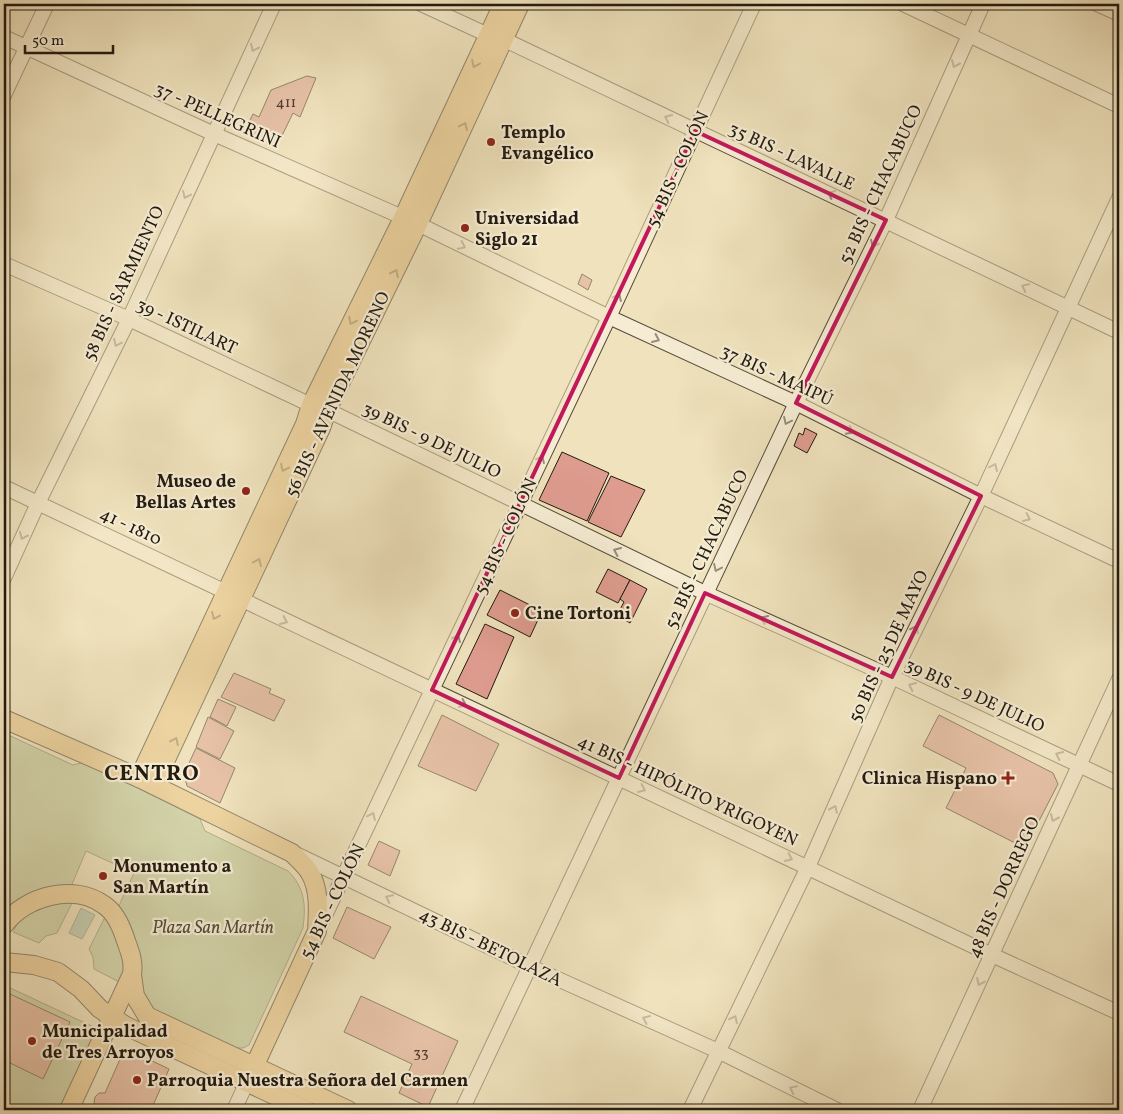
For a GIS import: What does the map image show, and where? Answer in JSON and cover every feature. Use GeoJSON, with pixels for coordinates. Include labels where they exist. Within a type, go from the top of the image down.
{"type":"FeatureCollection","features":[{"type":"Feature","properties":{"kind":"main road","name":"56 BIS - AVENIDA MORENO"},"geometry":{"type":"LineString","coordinates":[[496,37],[503,4]]}},
{"type":"Feature","properties":{"kind":"main road","name":"56 BIS - AVENIDA MORENO"},"geometry":{"type":"LineString","coordinates":[[146,781],[233,596],[305,424],[319,407],[410,221],[496,37],[520,4]]}},
{"type":"Feature","properties":{"kind":"main road","name":"43 BIS - BETOLAZA"},"geometry":{"type":"LineString","coordinates":[[5,719],[146,781],[292,853]]}},
{"type":"Feature","properties":{"kind":"main road"},"geometry":{"type":"LineString","coordinates":[[292,853],[310,873],[316,889],[318,906],[317,931]]}},
{"type":"Feature","properties":{"kind":"main road"},"geometry":{"type":"LineString","coordinates":[[4,925],[19,909],[52,896],[67,893],[93,898],[105,905],[116,919],[131,954],[135,996],[147,1016],[348,1110]]}},
{"type":"Feature","properties":{"kind":"main road","name":"54 BIS - COLÓN"},"geometry":{"type":"LineString","coordinates":[[247,1082],[317,931]]}},
{"type":"Feature","properties":{"kind":"main road"},"geometry":{"type":"LineString","coordinates":[[4,962],[34,965],[58,972],[81,989],[100,1009],[126,1026],[306,1110]]}},
{"type":"Feature","properties":{"kind":"main road"},"geometry":{"type":"LineString","coordinates":[[69,1110],[132,974]]}},
{"type":"Feature","properties":{"kind":"street"},"geometry":{"type":"LineString","coordinates":[[4,95],[47,4]]}},
{"type":"Feature","properties":{"kind":"street","name":"58 BIS - SARMIENTO"},"geometry":{"type":"LineString","coordinates":[[4,578],[38,503],[128,319],[274,4]]}},
{"type":"Feature","properties":{"kind":"street","name":"35 BIS - LAVALLE"},"geometry":{"type":"LineString","coordinates":[[421,4],[496,37],[886,220],[1119,332]]}},
{"type":"Feature","properties":{"kind":"street","name":"54 BIS - COLÓN"},"geometry":{"type":"LineString","coordinates":[[317,931],[609,317],[754,4]]}},
{"type":"Feature","properties":{"kind":"street"},"geometry":{"type":"LineString","coordinates":[[903,4],[1119,106]]}},
{"type":"Feature","properties":{"kind":"street","name":"52 BIS - CHACABUCO"},"geometry":{"type":"LineString","coordinates":[[462,1110],[796,403],[886,220],[983,4]]}},
{"type":"Feature","properties":{"kind":"street"},"geometry":{"type":"LineString","coordinates":[[1097,4],[1119,14]]}},
{"type":"Feature","properties":{"kind":"street","name":"37 - PELLEGRINI"},"geometry":{"type":"LineString","coordinates":[[4,37],[214,134],[410,221]]}},
{"type":"Feature","properties":{"kind":"street","name":"50 BIS - 25 DE MAYO"},"geometry":{"type":"LineString","coordinates":[[690,1110],[808,867],[892,677],[981,496],[1119,198]]}},
{"type":"Feature","properties":{"kind":"street","name":"37 BIS - MAIPÚ"},"geometry":{"type":"LineString","coordinates":[[410,221],[609,317],[796,403],[981,496],[1119,561]]}},
{"type":"Feature","properties":{"kind":"street","name":"39 - ISTILART"},"geometry":{"type":"LineString","coordinates":[[4,264],[319,407]]}},
{"type":"Feature","properties":{"kind":"street","name":"39 BIS - 9 DE JULIO"},"geometry":{"type":"LineString","coordinates":[[319,407],[706,593],[892,677],[1119,784]]}},
{"type":"Feature","properties":{"kind":"street","name":"41 - 1810"},"geometry":{"type":"LineString","coordinates":[[4,487],[233,596]]}},
{"type":"Feature","properties":{"kind":"street","name":"41 BIS - HIPÓLITO YRIGOYEN"},"geometry":{"type":"LineString","coordinates":[[233,596],[808,867],[992,956],[1119,1013]]}},
{"type":"Feature","properties":{"kind":"street","name":"48 BIS - DORREGO"},"geometry":{"type":"LineString","coordinates":[[920,1110],[1119,679]]}},
{"type":"Feature","properties":{"kind":"street","name":"43 BIS - BETOLAZA"},"geometry":{"type":"LineString","coordinates":[[292,853],[344,876],[531,967],[718,1052],[837,1110]]}},
{"type":"Feature","properties":{"kind":"street"},"geometry":{"type":"LineString","coordinates":[[234,1110],[247,1082]]}},
{"type":"Feature","properties":{"kind":"highlighted area"},"geometry":{"type":"Polygon","coordinates":[[[695,131],[886,220],[796,403],[981,496],[892,677],[705,593],[619,778],[432,690],[695,131]]]}},
{"type":"Feature","properties":{"kind":"green space","name":"Plaza San Martín"},"geometry":{"type":"Polygon","coordinates":[[[4,733],[73,765],[86,762],[200,819],[205,831],[288,871],[294,877],[303,897],[303,928],[249,1045],[243,1048],[234,1048],[150,1008],[144,1000],[116,912],[134,873],[86,851],[70,889],[17,904],[4,911],[4,733]]]}},
{"type":"Feature","properties":{"kind":"green space"},"geometry":{"type":"Polygon","coordinates":[[[74,899],[57,933],[46,936],[39,943],[13,932],[25,914],[31,909],[45,903],[74,899]]]}},
{"type":"Feature","properties":{"kind":"green space"},"geometry":{"type":"Polygon","coordinates":[[[106,915],[127,953],[121,983],[94,969],[93,957],[89,949],[106,915]]]}},
{"type":"Feature","properties":{"kind":"green space"},"geometry":{"type":"Polygon","coordinates":[[[4,985],[98,1029],[60,1110],[4,1110],[4,985]]]}},
{"type":"Feature","properties":{"kind":"shaded area"},"geometry":{"type":"Polygon","coordinates":[[[81,908],[95,915],[82,939],[69,933],[81,908]]]}},
{"type":"Feature","properties":{"kind":"building"},"geometry":{"type":"Polygon","coordinates":[[[307,76],[316,78],[300,117],[293,113],[277,146],[244,133],[253,114],[259,117],[271,90],[307,76]]]}},
{"type":"Feature","properties":{"kind":"building"},"geometry":{"type":"Polygon","coordinates":[[[582,274],[592,280],[588,290],[578,284],[582,274]]]}},
{"type":"Feature","properties":{"kind":"building"},"geometry":{"type":"Polygon","coordinates":[[[805,428],[817,434],[807,453],[794,446],[799,433],[803,435],[805,428]]]}},
{"type":"Feature","properties":{"kind":"building"},"geometry":{"type":"Polygon","coordinates":[[[562,452],[609,473],[587,521],[539,500],[562,452]]]}},
{"type":"Feature","properties":{"kind":"building"},"geometry":{"type":"Polygon","coordinates":[[[611,476],[645,490],[621,537],[588,522],[611,476]]]}},
{"type":"Feature","properties":{"kind":"building"},"geometry":{"type":"Polygon","coordinates":[[[608,569],[630,580],[618,603],[596,592],[608,569]]]}},
{"type":"Feature","properties":{"kind":"building"},"geometry":{"type":"Polygon","coordinates":[[[630,580],[647,589],[630,623],[617,615],[624,602],[620,599],[630,580]]]}},
{"type":"Feature","properties":{"kind":"building","name":"Cine Tortoni"},"geometry":{"type":"Polygon","coordinates":[[[500,590],[542,611],[530,637],[487,615],[500,590]]]}},
{"type":"Feature","properties":{"kind":"building"},"geometry":{"type":"Polygon","coordinates":[[[485,624],[514,637],[487,699],[456,684],[485,624]]]}},
{"type":"Feature","properties":{"kind":"building"},"geometry":{"type":"Polygon","coordinates":[[[234,673],[271,689],[269,693],[285,700],[274,721],[221,697],[234,673]]]}},
{"type":"Feature","properties":{"kind":"building"},"geometry":{"type":"Polygon","coordinates":[[[218,699],[236,707],[227,726],[210,717],[218,699]]]}},
{"type":"Feature","properties":{"kind":"building"},"geometry":{"type":"Polygon","coordinates":[[[442,715],[499,744],[476,791],[418,766],[442,715]]]}},
{"type":"Feature","properties":{"kind":"building","name":"Clinica Hispano"},"geometry":{"type":"Polygon","coordinates":[[[939,715],[1053,773],[1058,784],[1025,848],[946,808],[966,768],[923,746],[939,715]]]}},
{"type":"Feature","properties":{"kind":"building"},"geometry":{"type":"Polygon","coordinates":[[[208,717],[234,731],[220,759],[196,747],[208,717]]]}},
{"type":"Feature","properties":{"kind":"building"},"geometry":{"type":"Polygon","coordinates":[[[196,748],[235,768],[220,803],[187,786],[184,774],[196,748]]]}},
{"type":"Feature","properties":{"kind":"building"},"geometry":{"type":"Polygon","coordinates":[[[379,841],[400,851],[390,876],[368,865],[379,841]]]}},
{"type":"Feature","properties":{"kind":"building"},"geometry":{"type":"Polygon","coordinates":[[[347,907],[391,927],[374,959],[333,938],[347,907]]]}},
{"type":"Feature","properties":{"kind":"building","name":"Municipalidad de Tres Arroyos"},"geometry":{"type":"Polygon","coordinates":[[[10,994],[70,1022],[43,1079],[4,1060],[4,1007],[10,994]]]}},
{"type":"Feature","properties":{"kind":"building"},"geometry":{"type":"Polygon","coordinates":[[[361,996],[458,1041],[428,1107],[399,1093],[412,1064],[344,1032],[361,996]]]}},
{"type":"Feature","properties":{"kind":"building","name":"Parroquia Nuestra Señora del Carmen"},"geometry":{"type":"Polygon","coordinates":[[[125,1048],[169,1069],[151,1110],[97,1110],[94,1103],[95,1097],[99,1093],[105,1093],[125,1048]]]}},
{"type":"Feature","properties":{"kind":"place","name":"Templo Evangélico"},"geometry":{"type":"Point","coordinates":[491,142]}},
{"type":"Feature","properties":{"kind":"place","name":"Universidad Siglo 21"},"geometry":{"type":"Point","coordinates":[465,228]}},
{"type":"Feature","properties":{"kind":"place","name":"Museo de Bellas Artes"},"geometry":{"type":"Point","coordinates":[246,491]}},
{"type":"Feature","properties":{"kind":"place","name":"Cine Tortoni"},"geometry":{"type":"Point","coordinates":[515,613]}},
{"type":"Feature","properties":{"kind":"place","name":"Clinica Hispano"},"geometry":{"type":"Point","coordinates":[1008,778]}},
{"type":"Feature","properties":{"kind":"place","name":"Monumento a San Martín"},"geometry":{"type":"Point","coordinates":[103,876]}},
{"type":"Feature","properties":{"kind":"place","name":"Municipalidad de Tres Arroyos"},"geometry":{"type":"Point","coordinates":[32,1041]}},
{"type":"Feature","properties":{"kind":"place","name":"Parroquia Nuestra Señora del Carmen"},"geometry":{"type":"Point","coordinates":[137,1080]}},
{"type":"Feature","properties":{"kind":"district","name":"CENTRO"},"geometry":{"type":"Point","coordinates":[152,772]}}]}
